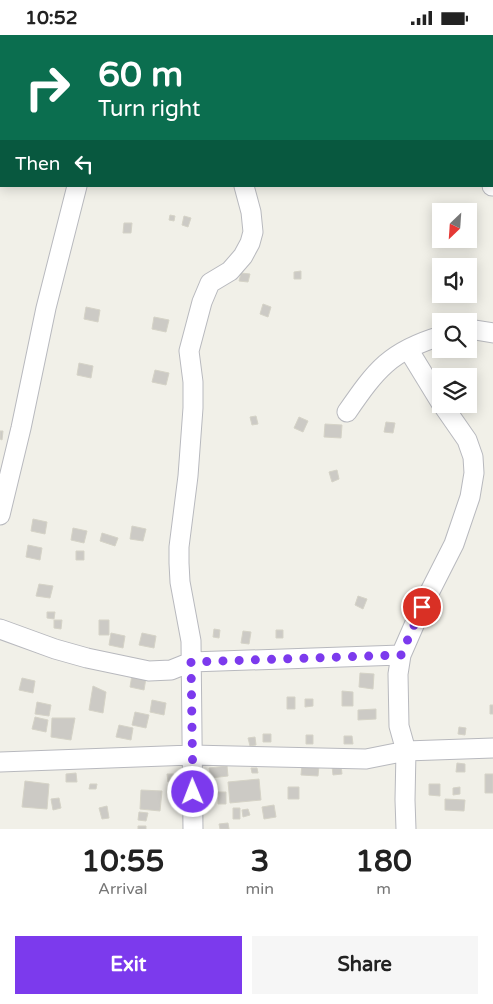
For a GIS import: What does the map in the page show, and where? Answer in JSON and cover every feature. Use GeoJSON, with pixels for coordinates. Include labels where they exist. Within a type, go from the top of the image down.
{"type":"FeatureCollection","features":[{"type":"Feature","properties":{"kind":"street"},"geometry":{"type":"LineString","coordinates":[[0,515],[21,428],[46,308],[77,187]]}},
{"type":"Feature","properties":{"kind":"street"},"geometry":{"type":"LineString","coordinates":[[194,829],[191,641],[180,582],[179,563],[179,547],[194,408],[189,351],[202,302],[210,283],[230,271],[250,243],[253,232],[251,212],[244,187]]}},
{"type":"Feature","properties":{"kind":"street"},"geometry":{"type":"LineString","coordinates":[[477,330],[493,333]]}},
{"type":"Feature","properties":{"kind":"street"},"geometry":{"type":"LineString","coordinates":[[347,412],[371,377],[391,358],[432,339]]}},
{"type":"Feature","properties":{"kind":"street"},"geometry":{"type":"LineString","coordinates":[[408,349],[432,387]]}},
{"type":"Feature","properties":{"kind":"street"},"geometry":{"type":"LineString","coordinates":[[406,829],[406,751],[399,726],[398,674],[401,655],[422,607],[454,544],[470,497],[474,473],[473,457],[466,440],[448,413]]}},
{"type":"Feature","properties":{"kind":"street"},"geometry":{"type":"LineString","coordinates":[[0,629],[55,649],[149,671],[171,670],[191,662],[401,655]]}},
{"type":"Feature","properties":{"kind":"street"},"geometry":{"type":"LineString","coordinates":[[0,762],[192,755],[366,759],[406,751],[493,748]]}},
{"type":"Feature","properties":{"kind":"building"},"geometry":{"type":"Polygon","coordinates":[[[170,215],[175,216],[174,221],[169,220],[170,215]]]}},
{"type":"Feature","properties":{"kind":"building"},"geometry":{"type":"Polygon","coordinates":[[[184,216],[191,218],[188,227],[182,225],[184,216]]]}},
{"type":"Feature","properties":{"kind":"building"},"geometry":{"type":"Polygon","coordinates":[[[124,223],[132,223],[131,233],[123,233],[124,223]]]}},
{"type":"Feature","properties":{"kind":"building"},"geometry":{"type":"Polygon","coordinates":[[[301,271],[301,279],[294,279],[294,272],[301,271]]]}},
{"type":"Feature","properties":{"kind":"building"},"geometry":{"type":"Polygon","coordinates":[[[241,273],[250,274],[248,282],[239,281],[241,273]]]}},
{"type":"Feature","properties":{"kind":"building"},"geometry":{"type":"Polygon","coordinates":[[[263,304],[271,307],[268,317],[260,314],[263,304]]]}},
{"type":"Feature","properties":{"kind":"building"},"geometry":{"type":"Polygon","coordinates":[[[86,307],[100,310],[98,322],[84,319],[86,307]]]}},
{"type":"Feature","properties":{"kind":"building"},"geometry":{"type":"Polygon","coordinates":[[[154,317],[169,320],[166,332],[152,329],[154,317]]]}},
{"type":"Feature","properties":{"kind":"building"},"geometry":{"type":"Polygon","coordinates":[[[79,363],[93,366],[91,378],[77,375],[79,363]]]}},
{"type":"Feature","properties":{"kind":"building"},"geometry":{"type":"Polygon","coordinates":[[[155,370],[169,373],[166,385],[152,382],[155,370]]]}},
{"type":"Feature","properties":{"kind":"building"},"geometry":{"type":"Polygon","coordinates":[[[256,416],[258,424],[252,425],[250,417],[256,416]]]}},
{"type":"Feature","properties":{"kind":"building"},"geometry":{"type":"Polygon","coordinates":[[[299,417],[308,421],[303,432],[294,428],[299,417]]]}},
{"type":"Feature","properties":{"kind":"building"},"geometry":{"type":"Polygon","coordinates":[[[386,422],[395,423],[393,433],[384,432],[386,422]]]}},
{"type":"Feature","properties":{"kind":"building"},"geometry":{"type":"Polygon","coordinates":[[[325,424],[342,425],[341,438],[324,437],[325,424]]]}},
{"type":"Feature","properties":{"kind":"building"},"geometry":{"type":"Polygon","coordinates":[[[0,431],[3,431],[2,440],[0,439],[0,431]]]}},
{"type":"Feature","properties":{"kind":"building"},"geometry":{"type":"Polygon","coordinates":[[[337,470],[339,479],[332,482],[329,472],[337,470]]]}},
{"type":"Feature","properties":{"kind":"building"},"geometry":{"type":"Polygon","coordinates":[[[33,519],[47,522],[45,534],[31,531],[33,519]]]}},
{"type":"Feature","properties":{"kind":"building"},"geometry":{"type":"Polygon","coordinates":[[[132,526],[146,529],[143,541],[130,539],[132,526]]]}},
{"type":"Feature","properties":{"kind":"building"},"geometry":{"type":"Polygon","coordinates":[[[73,528],[87,531],[84,543],[71,540],[73,528]]]}},
{"type":"Feature","properties":{"kind":"building"},"geometry":{"type":"Polygon","coordinates":[[[102,533],[118,538],[115,546],[100,541],[102,533]]]}},
{"type":"Feature","properties":{"kind":"building"},"geometry":{"type":"Polygon","coordinates":[[[28,545],[42,548],[40,560],[26,557],[28,545]]]}},
{"type":"Feature","properties":{"kind":"building"},"geometry":{"type":"Polygon","coordinates":[[[76,551],[84,551],[84,560],[76,560],[76,551]]]}},
{"type":"Feature","properties":{"kind":"building"},"geometry":{"type":"Polygon","coordinates":[[[39,584],[53,586],[50,598],[36,596],[39,584]]]}},
{"type":"Feature","properties":{"kind":"building"},"geometry":{"type":"Polygon","coordinates":[[[358,596],[367,599],[363,609],[355,605],[358,596]]]}},
{"type":"Feature","properties":{"kind":"building"},"geometry":{"type":"Polygon","coordinates":[[[47,612],[55,612],[54,619],[47,618],[47,612]]]}},
{"type":"Feature","properties":{"kind":"building"},"geometry":{"type":"Polygon","coordinates":[[[54,620],[62,620],[61,629],[54,628],[54,620]]]}},
{"type":"Feature","properties":{"kind":"building"},"geometry":{"type":"Polygon","coordinates":[[[99,620],[109,620],[109,635],[99,635],[99,620]]]}},
{"type":"Feature","properties":{"kind":"building"},"geometry":{"type":"Polygon","coordinates":[[[214,629],[220,630],[219,638],[213,637],[214,629]]]}},
{"type":"Feature","properties":{"kind":"building"},"geometry":{"type":"Polygon","coordinates":[[[276,630],[283,630],[283,638],[276,638],[276,630]]]}},
{"type":"Feature","properties":{"kind":"building"},"geometry":{"type":"Polygon","coordinates":[[[243,631],[251,632],[249,644],[241,643],[243,631]]]}},
{"type":"Feature","properties":{"kind":"building"},"geometry":{"type":"Polygon","coordinates":[[[111,633],[125,636],[123,648],[109,645],[111,633]]]}},
{"type":"Feature","properties":{"kind":"building"},"geometry":{"type":"Polygon","coordinates":[[[142,633],[156,636],[154,648],[139,645],[142,633]]]}},
{"type":"Feature","properties":{"kind":"building"},"geometry":{"type":"Polygon","coordinates":[[[360,673],[374,674],[373,689],[359,687],[360,673]]]}},
{"type":"Feature","properties":{"kind":"building"},"geometry":{"type":"Polygon","coordinates":[[[132,675],[146,678],[144,690],[130,687],[132,675]]]}},
{"type":"Feature","properties":{"kind":"building"},"geometry":{"type":"Polygon","coordinates":[[[22,678],[35,681],[33,693],[19,690],[22,678]]]}},
{"type":"Feature","properties":{"kind":"building"},"geometry":{"type":"Polygon","coordinates":[[[93,686],[106,692],[103,713],[89,710],[93,686]]]}},
{"type":"Feature","properties":{"kind":"building"},"geometry":{"type":"Polygon","coordinates":[[[342,691],[353,692],[353,706],[342,706],[342,691]]]}},
{"type":"Feature","properties":{"kind":"building"},"geometry":{"type":"Polygon","coordinates":[[[287,697],[295,697],[295,709],[287,709],[287,697]]]}},
{"type":"Feature","properties":{"kind":"building"},"geometry":{"type":"Polygon","coordinates":[[[305,699],[313,699],[313,706],[305,707],[305,699]]]}},
{"type":"Feature","properties":{"kind":"building"},"geometry":{"type":"Polygon","coordinates":[[[152,700],[166,703],[164,715],[150,712],[152,700]]]}},
{"type":"Feature","properties":{"kind":"building"},"geometry":{"type":"Polygon","coordinates":[[[37,702],[51,705],[49,716],[35,714],[37,702]]]}},
{"type":"Feature","properties":{"kind":"building"},"geometry":{"type":"Polygon","coordinates":[[[490,705],[493,705],[493,714],[490,714],[490,705]]]}},
{"type":"Feature","properties":{"kind":"building"},"geometry":{"type":"Polygon","coordinates":[[[376,709],[376,719],[358,720],[358,710],[376,709]]]}},
{"type":"Feature","properties":{"kind":"building"},"geometry":{"type":"Polygon","coordinates":[[[135,712],[149,715],[146,728],[132,725],[135,712]]]}},
{"type":"Feature","properties":{"kind":"building"},"geometry":{"type":"Polygon","coordinates":[[[35,717],[48,720],[46,732],[32,729],[35,717]]]}},
{"type":"Feature","properties":{"kind":"building"},"geometry":{"type":"Polygon","coordinates":[[[52,718],[75,718],[71,740],[51,737],[52,718]]]}},
{"type":"Feature","properties":{"kind":"building"},"geometry":{"type":"Polygon","coordinates":[[[119,725],[133,728],[131,740],[116,737],[119,725]]]}},
{"type":"Feature","properties":{"kind":"building"},"geometry":{"type":"Polygon","coordinates":[[[459,727],[466,728],[465,735],[458,734],[459,727]]]}},
{"type":"Feature","properties":{"kind":"building"},"geometry":{"type":"Polygon","coordinates":[[[263,734],[271,734],[271,742],[263,742],[263,734]]]}},
{"type":"Feature","properties":{"kind":"building"},"geometry":{"type":"Polygon","coordinates":[[[306,735],[313,735],[313,744],[306,744],[306,735]]]}},
{"type":"Feature","properties":{"kind":"building"},"geometry":{"type":"Polygon","coordinates":[[[344,736],[352,736],[353,744],[344,744],[344,736]]]}},
{"type":"Feature","properties":{"kind":"building"},"geometry":{"type":"Polygon","coordinates":[[[255,737],[256,745],[250,746],[248,738],[255,737]]]}},
{"type":"Feature","properties":{"kind":"building"},"geometry":{"type":"Polygon","coordinates":[[[457,763],[465,764],[465,772],[456,772],[457,763]]]}},
{"type":"Feature","properties":{"kind":"building"},"geometry":{"type":"Polygon","coordinates":[[[302,764],[319,766],[318,776],[301,775],[302,764]]]}},
{"type":"Feature","properties":{"kind":"building"},"geometry":{"type":"Polygon","coordinates":[[[341,765],[342,774],[333,775],[332,766],[341,765]]]}},
{"type":"Feature","properties":{"kind":"building"},"geometry":{"type":"Polygon","coordinates":[[[227,766],[228,776],[211,778],[209,768],[227,766]]]}},
{"type":"Feature","properties":{"kind":"building"},"geometry":{"type":"Polygon","coordinates":[[[251,768],[257,768],[258,773],[252,773],[251,768]]]}},
{"type":"Feature","properties":{"kind":"building"},"geometry":{"type":"Polygon","coordinates":[[[76,773],[77,782],[66,782],[66,774],[76,773]]]}},
{"type":"Feature","properties":{"kind":"building"},"geometry":{"type":"Polygon","coordinates":[[[167,774],[174,774],[174,781],[168,782],[167,774]]]}},
{"type":"Feature","properties":{"kind":"building"},"geometry":{"type":"Polygon","coordinates":[[[485,774],[493,774],[493,793],[485,793],[485,774]]]}},
{"type":"Feature","properties":{"kind":"building"},"geometry":{"type":"Polygon","coordinates":[[[259,779],[261,800],[230,803],[228,782],[259,779]]]}},
{"type":"Feature","properties":{"kind":"building"},"geometry":{"type":"Polygon","coordinates":[[[25,781],[49,784],[47,809],[22,807],[25,781]]]}},
{"type":"Feature","properties":{"kind":"building"},"geometry":{"type":"Polygon","coordinates":[[[90,784],[97,784],[96,789],[89,789],[90,784]]]}},
{"type":"Feature","properties":{"kind":"building"},"geometry":{"type":"Polygon","coordinates":[[[429,784],[440,784],[440,796],[429,795],[429,784]]]}},
{"type":"Feature","properties":{"kind":"building"},"geometry":{"type":"Polygon","coordinates":[[[288,787],[299,787],[299,799],[288,799],[288,787]]]}},
{"type":"Feature","properties":{"kind":"building"},"geometry":{"type":"Polygon","coordinates":[[[460,787],[460,794],[453,795],[453,788],[460,787]]]}},
{"type":"Feature","properties":{"kind":"building"},"geometry":{"type":"Polygon","coordinates":[[[141,790],[162,791],[160,811],[140,809],[141,790]]]}},
{"type":"Feature","properties":{"kind":"building"},"geometry":{"type":"Polygon","coordinates":[[[218,792],[226,792],[226,804],[218,804],[218,792]]]}},
{"type":"Feature","properties":{"kind":"building"},"geometry":{"type":"Polygon","coordinates":[[[59,798],[61,808],[53,810],[51,799],[59,798]]]}},
{"type":"Feature","properties":{"kind":"building"},"geometry":{"type":"Polygon","coordinates":[[[445,799],[465,800],[464,811],[445,810],[445,799]]]}},
{"type":"Feature","properties":{"kind":"building"},"geometry":{"type":"Polygon","coordinates":[[[274,805],[276,817],[264,819],[262,807],[274,805]]]}},
{"type":"Feature","properties":{"kind":"building"},"geometry":{"type":"Polygon","coordinates":[[[107,806],[109,818],[102,819],[99,808],[107,806]]]}},
{"type":"Feature","properties":{"kind":"building"},"geometry":{"type":"Polygon","coordinates":[[[233,808],[240,808],[240,819],[233,819],[233,808]]]}},
{"type":"Feature","properties":{"kind":"building"},"geometry":{"type":"Polygon","coordinates":[[[248,809],[250,815],[243,817],[242,810],[248,809]]]}},
{"type":"Feature","properties":{"kind":"building"},"geometry":{"type":"Polygon","coordinates":[[[139,812],[148,813],[146,821],[138,820],[139,812]]]}},
{"type":"Feature","properties":{"kind":"building"},"geometry":{"type":"Polygon","coordinates":[[[228,823],[229,829],[220,829],[219,824],[228,823]]]}},
{"type":"Feature","properties":{"kind":"building"},"geometry":{"type":"Polygon","coordinates":[[[138,826],[146,826],[146,829],[138,829],[138,826]]]}},
{"type":"Feature","properties":{"kind":"route"},"geometry":{"type":"LineString","coordinates":[[193,792],[191,662],[401,655],[422,607]]}}]}
